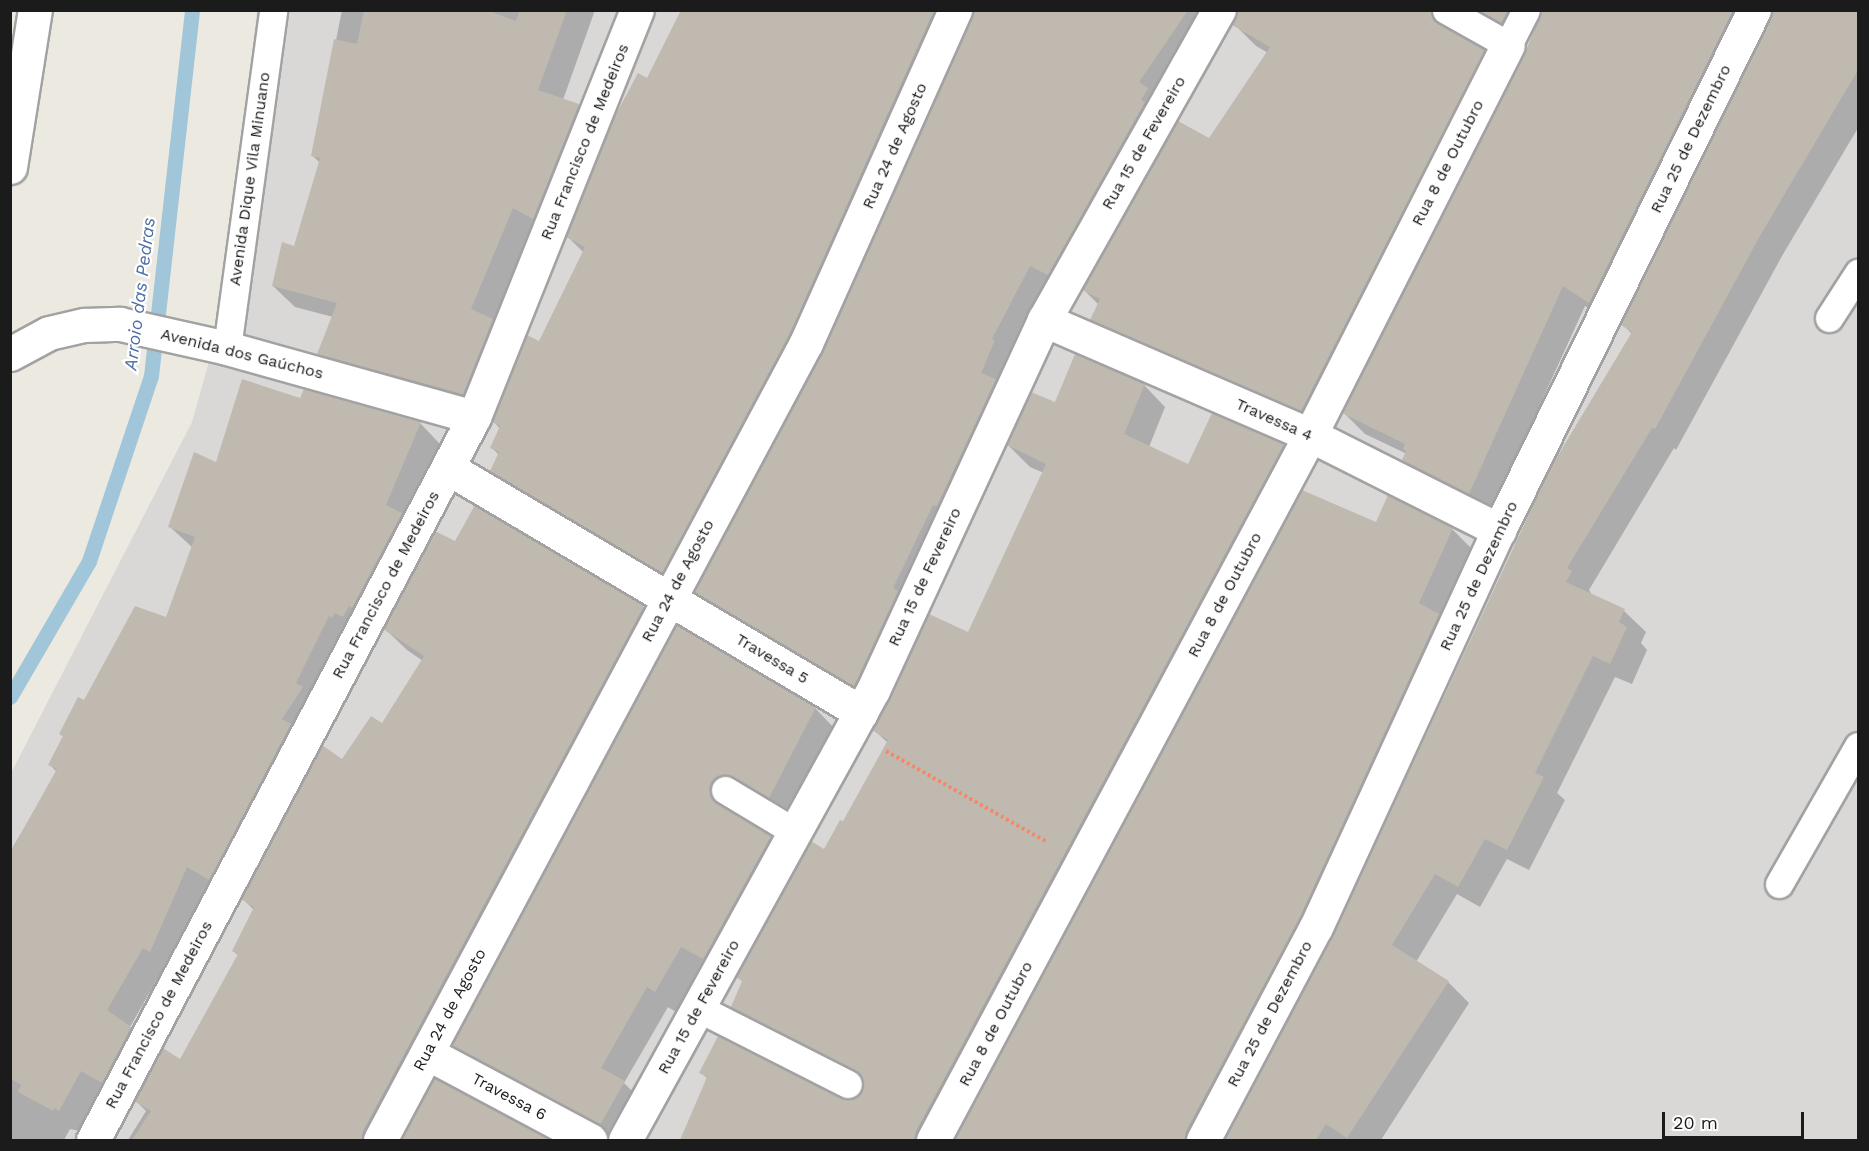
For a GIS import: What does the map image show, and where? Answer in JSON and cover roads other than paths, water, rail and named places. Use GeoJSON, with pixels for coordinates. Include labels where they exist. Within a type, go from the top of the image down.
{"type":"FeatureCollection","features":[{"type":"Feature","properties":{"kind":"street"},"geometry":{"type":"LineString","coordinates":[[10,167],[35,10]]}},
{"type":"Feature","properties":{"kind":"street","name":"Rua Francisco de Medeiros"},"geometry":{"type":"LineString","coordinates":[[93,1140],[474,417],[637,10]]}},
{"type":"Feature","properties":{"kind":"street","name":"Rua 24 de Agosto"},"geometry":{"type":"LineString","coordinates":[[380,1140],[806,343],[956,10]]}},
{"type":"Feature","properties":{"kind":"street","name":"Rua 15 de Fevereiro"},"geometry":{"type":"LineString","coordinates":[[625,1140],[861,712],[1044,320],[1219,10]]}},
{"type":"Feature","properties":{"kind":"street","name":"Rua 25 de Dezembro"},"geometry":{"type":"LineString","coordinates":[[1203,1140],[1316,927],[1499,530],[1754,10]]}},
{"type":"Feature","properties":{"kind":"street","name":"Rua 8 de Outubro"},"geometry":{"type":"LineString","coordinates":[[933,1140],[1310,435],[1508,45]]}},
{"type":"Feature","properties":{"kind":"street","name":"Travessa 4"},"geometry":{"type":"LineString","coordinates":[[1044,320],[1310,435],[1499,530]]}},
{"type":"Feature","properties":{"kind":"street","name":"Avenida dos Gaúchos"},"geometry":{"type":"LineString","coordinates":[[10,354],[49,333],[85,325],[120,324],[218,346],[474,417]]}},
{"type":"Feature","properties":{"kind":"street","name":"Travessa 5"},"geometry":{"type":"LineString","coordinates":[[448,468],[861,712]]}},
{"type":"Feature","properties":{"kind":"street","name":"Travessa 6"},"geometry":{"type":"LineString","coordinates":[[427,1053],[591,1140]]}},
{"type":"Feature","properties":{"kind":"lane","name":"Avenida Dique Vila Minuano"},"geometry":{"type":"LineString","coordinates":[[218,346],[273,10]]}},
{"type":"Feature","properties":{"kind":"lane"},"geometry":{"type":"LineString","coordinates":[[1446,10],[1508,45],[1526,10]]}},
{"type":"Feature","properties":{"kind":"lane"},"geometry":{"type":"LineString","coordinates":[[1829,318],[1858,273]]}},
{"type":"Feature","properties":{"kind":"lane"},"geometry":{"type":"LineString","coordinates":[[1779,884],[1858,746]]}},
{"type":"Feature","properties":{"kind":"lane"},"geometry":{"type":"LineString","coordinates":[[725,790],[795,832]]}},
{"type":"Feature","properties":{"kind":"lane"},"geometry":{"type":"LineString","coordinates":[[698,1008],[848,1084]]}},
{"type":"Feature","properties":{"kind":"waterway","name":"Arroio das Pedras"},"geometry":{"type":"LineString","coordinates":[[10,697],[89,561],[151,376],[192,10]]}}]}
